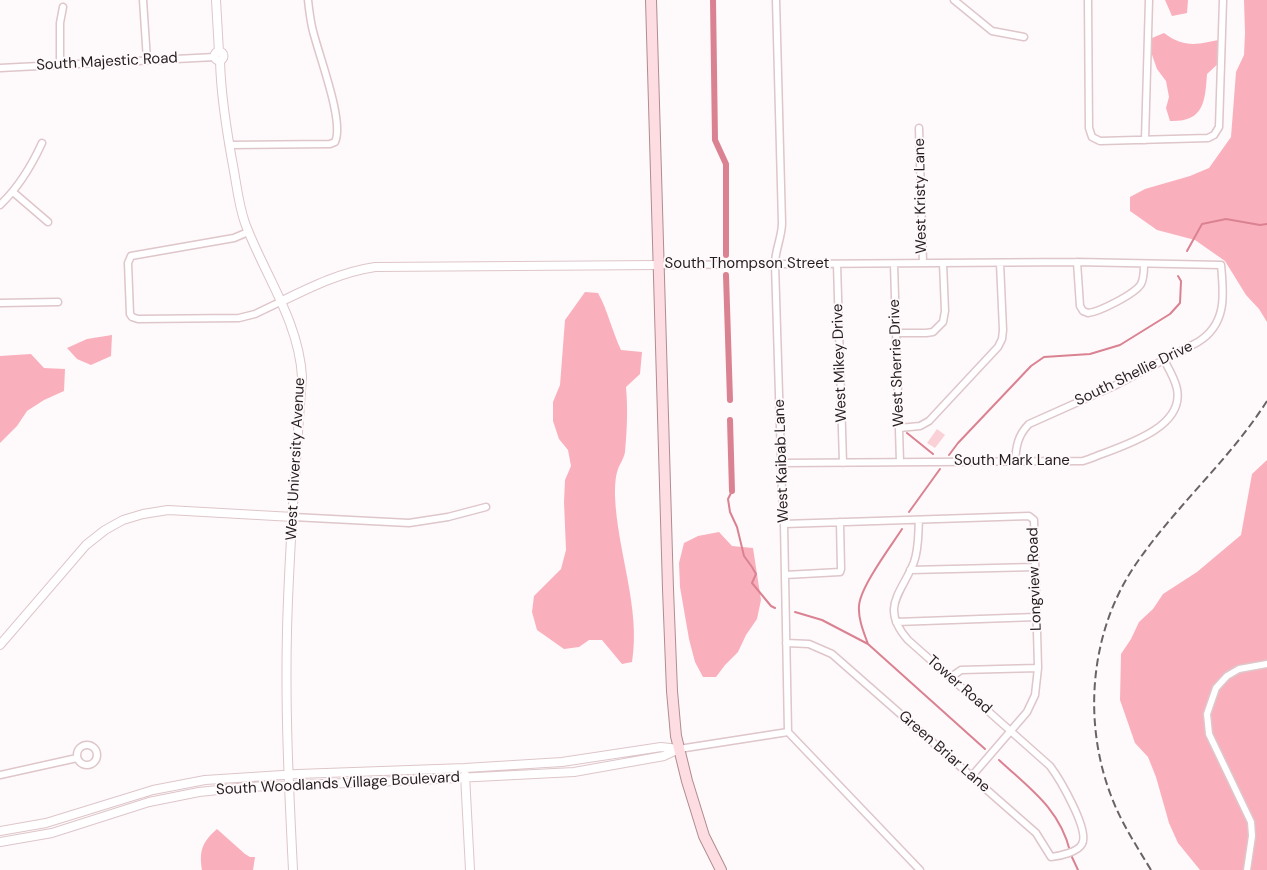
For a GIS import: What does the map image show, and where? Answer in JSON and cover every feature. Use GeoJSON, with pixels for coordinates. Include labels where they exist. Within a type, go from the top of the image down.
{"type":"FeatureCollection","features":[{"type":"Feature","properties":{"kind":"main road"},"geometry":{"type":"LineString","coordinates":[[651,0],[669,634],[673,700],[679,748],[687,781],[704,836],[721,870]]}},
{"type":"Feature","properties":{"kind":"street"},"geometry":{"type":"LineString","coordinates":[[144,0],[147,60]]}},
{"type":"Feature","properties":{"kind":"street","name":"West University Avenue"},"geometry":{"type":"LineString","coordinates":[[216,0],[222,107],[240,204],[248,232],[296,339],[301,367],[287,649],[289,786],[293,870]]}},
{"type":"Feature","properties":{"kind":"street"},"geometry":{"type":"LineString","coordinates":[[229,145],[330,144],[335,142],[337,138],[333,100],[312,27],[308,0]]}},
{"type":"Feature","properties":{"kind":"street","name":"West Kaibab Lane"},"geometry":{"type":"LineString","coordinates":[[776,0],[782,228],[775,255],[775,264],[786,575],[788,732]]}},
{"type":"Feature","properties":{"kind":"street"},"geometry":{"type":"LineString","coordinates":[[954,0],[992,31],[1024,37]]}},
{"type":"Feature","properties":{"kind":"street"},"geometry":{"type":"LineString","coordinates":[[1088,0],[1089,128],[1092,137],[1100,141],[1208,138],[1214,135],[1219,127],[1223,0]]}},
{"type":"Feature","properties":{"kind":"street"},"geometry":{"type":"LineString","coordinates":[[1145,140],[1148,0]]}},
{"type":"Feature","properties":{"kind":"street"},"geometry":{"type":"LineString","coordinates":[[60,64],[60,23],[63,7]]}},
{"type":"Feature","properties":{"kind":"street","name":"South Majestic Road"},"geometry":{"type":"LineString","coordinates":[[0,68],[218,56]]}},
{"type":"Feature","properties":{"kind":"street","name":"West Kristy Lane"},"geometry":{"type":"LineString","coordinates":[[919,128],[923,263]]}},
{"type":"Feature","properties":{"kind":"street"},"geometry":{"type":"LineString","coordinates":[[0,205],[24,178],[42,143]]}},
{"type":"Feature","properties":{"kind":"street"},"geometry":{"type":"LineString","coordinates":[[13,192],[48,222]]}},
{"type":"Feature","properties":{"kind":"street"},"geometry":{"type":"LineString","coordinates":[[248,232],[234,238],[131,256],[128,263],[130,314],[138,319],[239,318],[255,314],[280,302]]}},
{"type":"Feature","properties":{"kind":"street"},"geometry":{"type":"LineString","coordinates":[[1077,262],[1080,306],[1083,311],[1088,313],[1101,309],[1136,290],[1143,279],[1144,265]]}},
{"type":"Feature","properties":{"kind":"street","name":"South Thompson Street"},"geometry":{"type":"LineString","coordinates":[[280,302],[337,276],[375,267],[1077,262],[1144,265],[1221,265]]}},
{"type":"Feature","properties":{"kind":"street"},"geometry":{"type":"LineString","coordinates":[[896,333],[933,332],[943,322],[945,311],[943,263]]}},
{"type":"Feature","properties":{"kind":"street"},"geometry":{"type":"LineString","coordinates":[[899,428],[920,426],[929,421],[998,347],[1002,339],[1003,330],[1000,263]]}},
{"type":"Feature","properties":{"kind":"street","name":"West Mikey Drive"},"geometry":{"type":"LineString","coordinates":[[837,264],[843,463]]}},
{"type":"Feature","properties":{"kind":"street","name":"West Sherrie Drive"},"geometry":{"type":"LineString","coordinates":[[894,264],[900,462]]}},
{"type":"Feature","properties":{"kind":"street","name":"South Shellie Drive"},"geometry":{"type":"LineString","coordinates":[[1015,462],[1017,442],[1020,434],[1029,424],[1114,386],[1203,339],[1217,324],[1222,311],[1224,299],[1221,265]]}},
{"type":"Feature","properties":{"kind":"street"},"geometry":{"type":"LineString","coordinates":[[0,303],[58,302]]}},
{"type":"Feature","properties":{"kind":"street","name":"South Mark Lane"},"geometry":{"type":"LineString","coordinates":[[781,463],[1083,461],[1144,436],[1162,425],[1173,413],[1177,398],[1174,381],[1164,360]]}},
{"type":"Feature","properties":{"kind":"street"},"geometry":{"type":"LineString","coordinates":[[0,645],[86,545],[105,530],[123,520],[143,514],[168,510],[409,523],[448,517],[486,507]]}},
{"type":"Feature","properties":{"kind":"street","name":"Longview Road"},"geometry":{"type":"LineString","coordinates":[[784,524],[1029,516],[1034,520],[1037,686],[1032,704],[1012,731],[971,777]]}},
{"type":"Feature","properties":{"kind":"street"},"geometry":{"type":"LineString","coordinates":[[919,520],[915,560],[896,598],[894,614],[896,622],[1036,617]]}},
{"type":"Feature","properties":{"kind":"street"},"geometry":{"type":"LineString","coordinates":[[786,575],[840,572],[840,522]]}},
{"type":"Feature","properties":{"kind":"street"},"geometry":{"type":"LineString","coordinates":[[910,570],[1035,567]]}},
{"type":"Feature","properties":{"kind":"street","name":"Tower Road"},"geometry":{"type":"LineString","coordinates":[[896,622],[908,640],[1044,760],[1066,790],[1084,833]]}},
{"type":"Feature","properties":{"kind":"street","name":"Green Briar Lane"},"geometry":{"type":"LineString","coordinates":[[786,643],[809,644],[832,654],[1036,833],[1051,857],[1066,854],[1079,848],[1084,833]]}},
{"type":"Feature","properties":{"kind":"street"},"geometry":{"type":"LineString","coordinates":[[1247,870],[1252,836],[1251,822],[1209,734],[1207,714],[1216,688],[1227,676],[1239,669],[1267,664]]}},
{"type":"Feature","properties":{"kind":"street"},"geometry":{"type":"LineString","coordinates":[[951,678],[961,670],[1038,668]]}},
{"type":"Feature","properties":{"kind":"street"},"geometry":{"type":"LineString","coordinates":[[788,732],[920,870]]}},
{"type":"Feature","properties":{"kind":"street","name":"South Woodlands Village Boulevard"},"geometry":{"type":"LineString","coordinates":[[0,831],[66,818],[139,794],[176,785],[226,778],[562,762],[661,747],[679,748],[788,732]]}},
{"type":"Feature","properties":{"kind":"street","name":"South Woodlands Village Boulevard"},"geometry":{"type":"LineString","coordinates":[[0,842],[52,833],[139,805],[186,794],[247,787],[574,772],[664,756],[679,748]]}},
{"type":"Feature","properties":{"kind":"street"},"geometry":{"type":"LineString","coordinates":[[0,775],[77,758]]}},
{"type":"Feature","properties":{"kind":"street"},"geometry":{"type":"LineString","coordinates":[[465,768],[470,870]]}},
{"type":"Feature","properties":{"kind":"shaded area"},"geometry":{"type":"Polygon","coordinates":[[[1165,0],[1188,0],[1187,13],[1172,16],[1165,0]]]}},
{"type":"Feature","properties":{"kind":"shaded area"},"geometry":{"type":"Polygon","coordinates":[[[1244,0],[1267,0],[1267,322],[1259,309],[1246,295],[1225,261],[1195,240],[1157,230],[1130,211],[1130,197],[1145,189],[1190,176],[1209,168],[1231,137],[1236,72],[1244,55],[1244,0]]]}},
{"type":"Feature","properties":{"kind":"shaded area"},"geometry":{"type":"Polygon","coordinates":[[[1164,33],[1179,41],[1192,44],[1223,39],[1221,61],[1207,74],[1203,101],[1196,114],[1190,118],[1170,121],[1166,108],[1169,97],[1166,81],[1157,69],[1151,52],[1152,38],[1164,33]]]}},
{"type":"Feature","properties":{"kind":"shaded area"},"geometry":{"type":"Polygon","coordinates":[[[585,292],[598,293],[621,350],[642,352],[640,374],[626,387],[625,452],[615,482],[617,517],[631,600],[634,642],[632,662],[622,664],[602,640],[589,640],[579,647],[564,649],[537,630],[532,612],[534,596],[561,569],[566,550],[565,480],[571,466],[568,450],[559,439],[553,421],[553,402],[560,385],[565,320],[585,292]]]}},
{"type":"Feature","properties":{"kind":"shaded area"},"geometry":{"type":"Polygon","coordinates":[[[112,335],[111,356],[91,365],[77,359],[67,348],[87,339],[112,335]]]}},
{"type":"Feature","properties":{"kind":"shaded area"},"geometry":{"type":"Polygon","coordinates":[[[31,354],[44,368],[65,369],[64,391],[44,400],[27,411],[17,426],[0,443],[0,356],[31,354]]]}},
{"type":"Feature","properties":{"kind":"shaded area"},"geometry":{"type":"Polygon","coordinates":[[[937,429],[945,435],[935,448],[927,443],[937,429]]]}},
{"type":"Feature","properties":{"kind":"shaded area"},"geometry":{"type":"Polygon","coordinates":[[[1267,460],[1267,870],[1200,870],[1178,843],[1169,823],[1156,777],[1148,757],[1135,743],[1120,700],[1121,654],[1139,622],[1153,609],[1163,594],[1197,572],[1241,535],[1252,474],[1267,460]]]}},
{"type":"Feature","properties":{"kind":"shaded area"},"geometry":{"type":"Polygon","coordinates":[[[719,532],[732,546],[753,548],[761,600],[757,619],[746,635],[738,652],[716,677],[703,677],[695,662],[689,639],[680,587],[679,563],[684,543],[698,536],[719,532]]]}},
{"type":"Feature","properties":{"kind":"shaded area"},"geometry":{"type":"Polygon","coordinates":[[[217,829],[245,854],[255,857],[253,870],[202,870],[201,852],[208,838],[217,829]]]}},
{"type":"Feature","properties":{"kind":"waterway"},"geometry":{"type":"LineString","coordinates":[[713,0],[715,140],[726,164],[726,255]]}},
{"type":"Feature","properties":{"kind":"waterway"},"geometry":{"type":"LineString","coordinates":[[1187,251],[1202,224],[1226,219],[1260,225],[1267,224]]}},
{"type":"Feature","properties":{"kind":"waterway"},"geometry":{"type":"LineString","coordinates":[[726,275],[730,400]]}},
{"type":"Feature","properties":{"kind":"waterway"},"geometry":{"type":"LineString","coordinates":[[949,455],[958,443],[1031,366],[1044,357],[1090,354],[1120,345],[1170,314],[1180,303],[1181,281],[1178,276]]}},
{"type":"Feature","properties":{"kind":"waterway"},"geometry":{"type":"LineString","coordinates":[[730,420],[732,491]]}},
{"type":"Feature","properties":{"kind":"waterway"},"geometry":{"type":"LineString","coordinates":[[907,433],[933,454]]}},
{"type":"Feature","properties":{"kind":"waterway"},"geometry":{"type":"LineString","coordinates":[[909,512],[940,469]]}},
{"type":"Feature","properties":{"kind":"waterway"},"geometry":{"type":"LineString","coordinates":[[732,491],[728,499],[730,512],[737,527],[744,556],[756,574],[752,583],[771,606],[775,608]]}},
{"type":"Feature","properties":{"kind":"waterway"},"geometry":{"type":"LineString","coordinates":[[902,529],[870,578],[861,598],[859,616],[868,644],[985,749]]}},
{"type":"Feature","properties":{"kind":"waterway"},"geometry":{"type":"LineString","coordinates":[[795,612],[822,620],[868,644]]}},
{"type":"Feature","properties":{"kind":"waterway"},"geometry":{"type":"LineString","coordinates":[[999,760],[1032,790],[1051,811],[1059,823],[1070,851]]}},
{"type":"Feature","properties":{"kind":"waterway"},"geometry":{"type":"LineString","coordinates":[[1071,855],[1078,870]]}},
{"type":"Feature","properties":{"kind":"railway"},"geometry":{"type":"LineString","coordinates":[[1151,870],[1119,813],[1110,793],[1101,764],[1094,704],[1096,673],[1101,643],[1110,614],[1122,587],[1138,561],[1153,540],[1237,443],[1267,401]]}}]}
